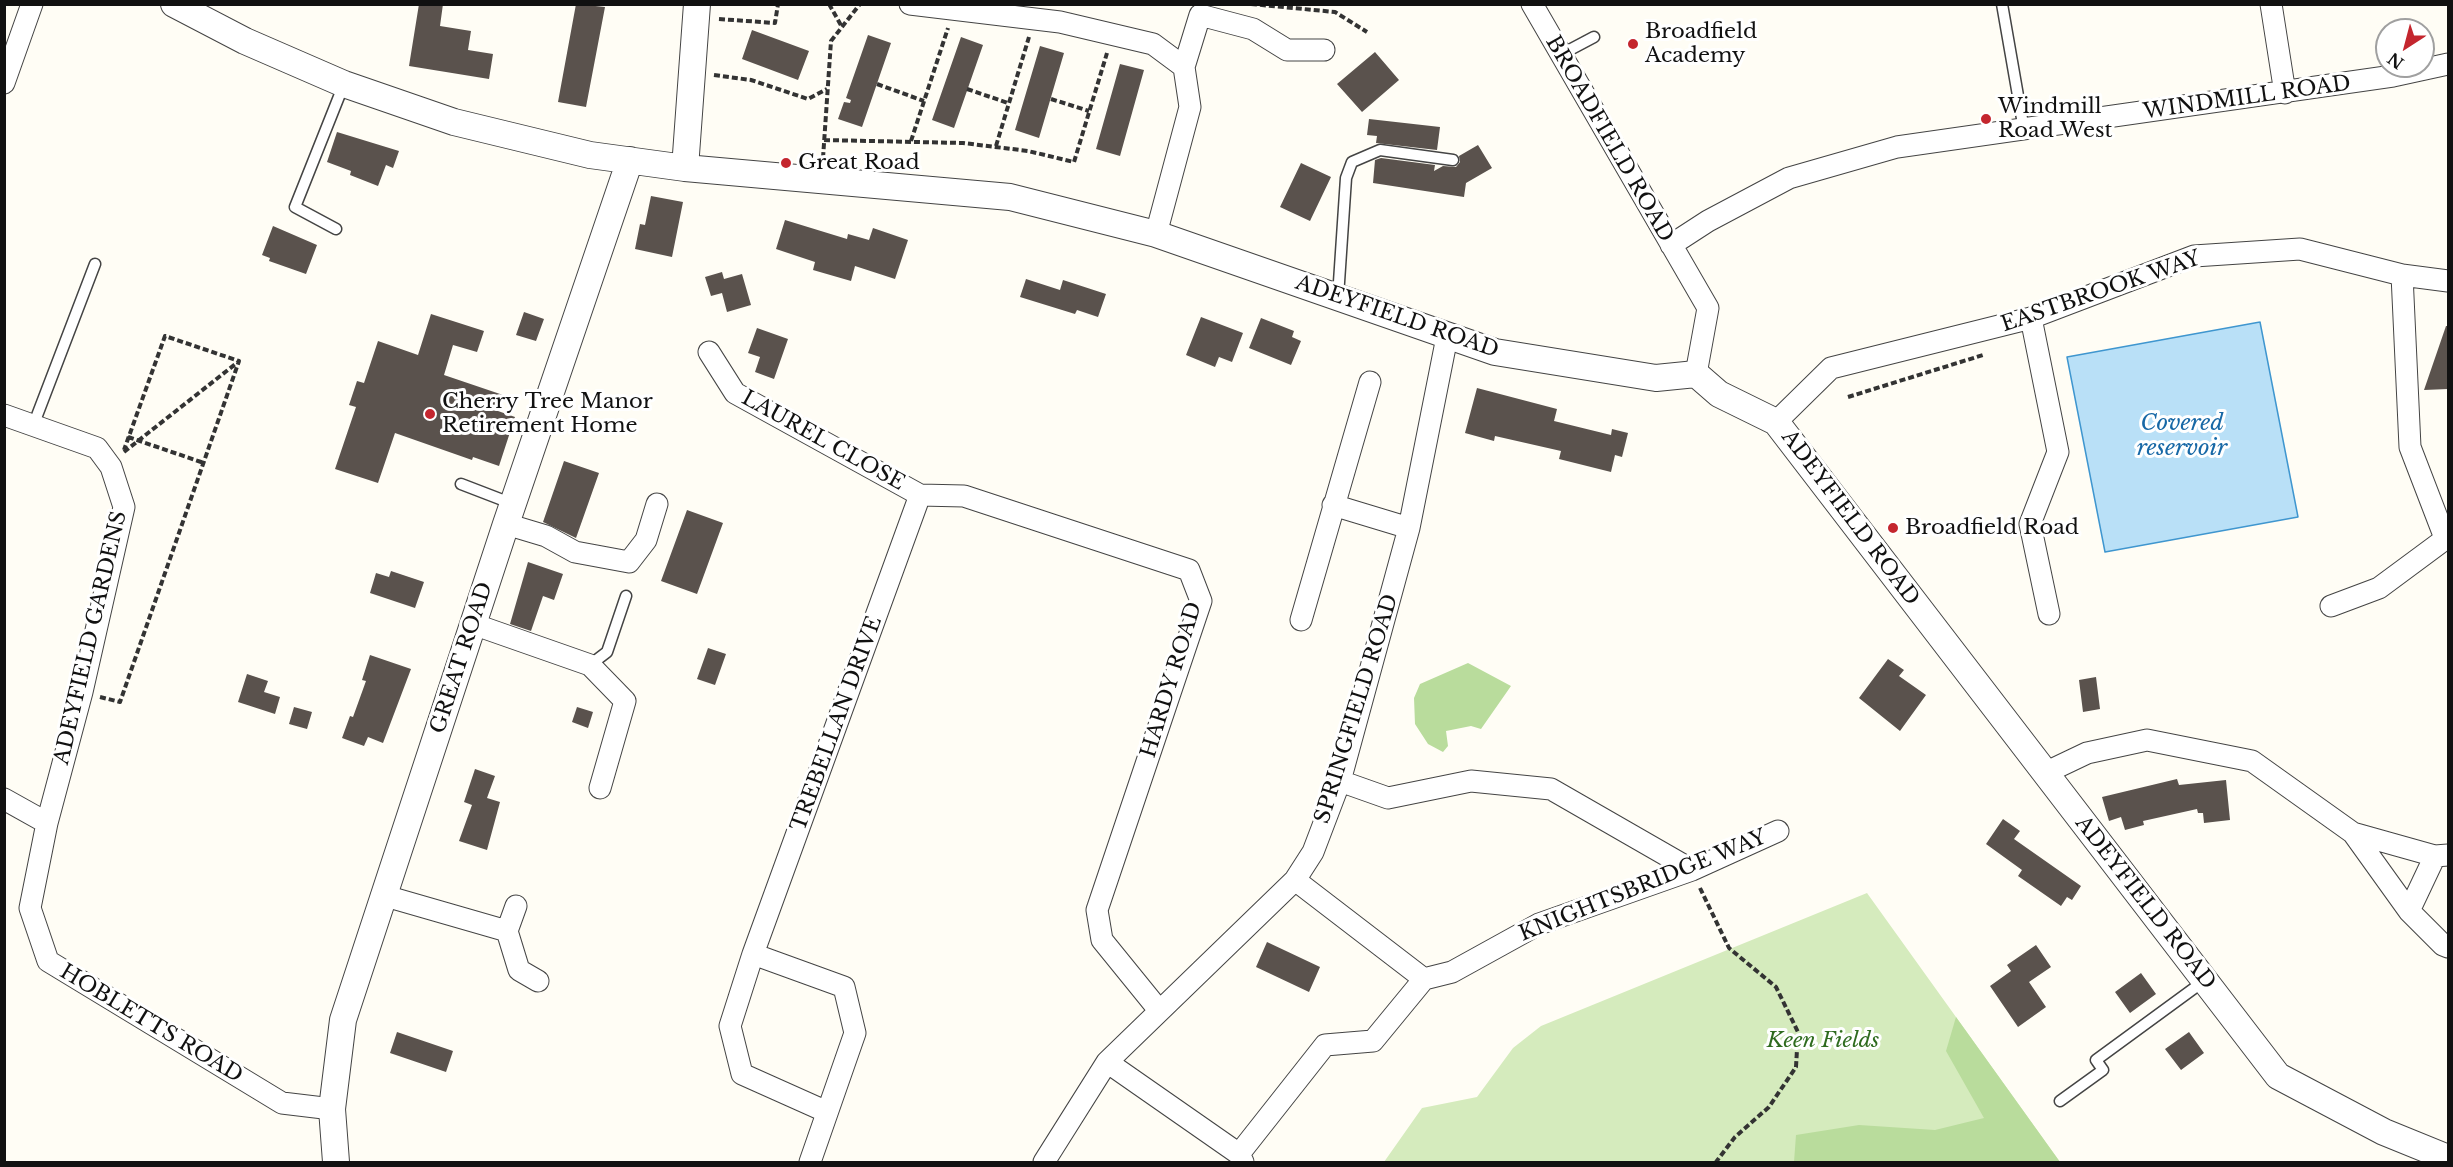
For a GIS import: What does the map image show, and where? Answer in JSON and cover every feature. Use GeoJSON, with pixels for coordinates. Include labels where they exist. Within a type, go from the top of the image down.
{"type":"FeatureCollection","features":[{"type":"Feature","properties":{"kind":"street"},"geometry":{"type":"LineString","coordinates":[[4,83],[32,4]]}},
{"type":"Feature","properties":{"kind":"street","name":"ADEYFIELD ROAD"},"geometry":{"type":"LineString","coordinates":[[174,4],[245,41],[344,84],[454,122],[590,155],[686,168],[1010,197],[1156,234],[1495,352],[1656,378],[1696,374],[1719,394],[1776,422],[2278,1076],[2384,1132],[2448,1158]]}},
{"type":"Feature","properties":{"kind":"street"},"geometry":{"type":"LineString","coordinates":[[910,4],[1034,19],[1153,44],[1184,67]]}},
{"type":"Feature","properties":{"kind":"street","name":"BROADFIELD ROAD"},"geometry":{"type":"LineString","coordinates":[[1532,4],[1708,308],[1696,374]]}},
{"type":"Feature","properties":{"kind":"street"},"geometry":{"type":"LineString","coordinates":[[2271,4],[2285,93]]}},
{"type":"Feature","properties":{"kind":"street"},"geometry":{"type":"LineString","coordinates":[[686,168],[697,11]]}},
{"type":"Feature","properties":{"kind":"street"},"geometry":{"type":"LineString","coordinates":[[1156,234],[1190,107],[1184,67],[1200,15],[1253,29],[1287,50],[1324,50]]}},
{"type":"Feature","properties":{"kind":"street","name":"WINDMILL ROAD"},"geometry":{"type":"LineString","coordinates":[[1671,245],[1708,221],[1789,178],[1897,147],[2285,93],[2394,76],[2448,64]]}},
{"type":"Feature","properties":{"kind":"street","name":"GREAT ROAD"},"geometry":{"type":"LineString","coordinates":[[336,1162],[332,1109],[343,1020],[382,895],[630,160]]}},
{"type":"Feature","properties":{"kind":"street","name":"EASTBROOK WAY"},"geometry":{"type":"LineString","coordinates":[[1776,422],[1831,368],[2031,318],[2194,256],[2300,249],[2402,275],[2448,281]]}},
{"type":"Feature","properties":{"kind":"street"},"geometry":{"type":"LineString","coordinates":[[2331,606],[2379,588],[2446,537],[2410,447],[2402,275]]}},
{"type":"Feature","properties":{"kind":"street"},"geometry":{"type":"LineString","coordinates":[[2031,318],[2058,452],[2030,524],[2049,614]]}},
{"type":"Feature","properties":{"kind":"street","name":"SPRINGFIELD ROAD"},"geometry":{"type":"LineString","coordinates":[[1044,1162],[1107,1062],[1158,1009],[1237,938],[1295,880],[1313,852],[1340,781],[1409,528],[1447,337]]}},
{"type":"Feature","properties":{"kind":"street","name":"LAUREL CLOSE"},"geometry":{"type":"LineString","coordinates":[[709,352],[735,393],[920,495]]}},
{"type":"Feature","properties":{"kind":"street"},"geometry":{"type":"LineString","coordinates":[[1300,620],[1370,382]]}},
{"type":"Feature","properties":{"kind":"street","name":"ADEYFIELD GARDENS"},"geometry":{"type":"LineString","coordinates":[[4,415],[97,448],[111,467],[124,507],[82,692],[47,823]]}},
{"type":"Feature","properties":{"kind":"street","name":"TREBELLAN DRIVE"},"geometry":{"type":"LineString","coordinates":[[827,1112],[741,1074],[730,1026],[753,954],[920,495]]}},
{"type":"Feature","properties":{"kind":"street","name":"HARDY ROAD"},"geometry":{"type":"LineString","coordinates":[[920,495],[964,496],[1189,570],[1201,601],[1097,910],[1102,940],[1158,1009]]}},
{"type":"Feature","properties":{"kind":"street"},"geometry":{"type":"LineString","coordinates":[[510,514],[575,552],[629,562],[646,540],[657,504]]}},
{"type":"Feature","properties":{"kind":"street"},"geometry":{"type":"LineString","coordinates":[[1334,505],[1409,528]]}},
{"type":"Feature","properties":{"kind":"street"},"geometry":{"type":"LineString","coordinates":[[473,624],[590,665],[625,701],[600,788]]}},
{"type":"Feature","properties":{"kind":"street"},"geometry":{"type":"LineString","coordinates":[[2045,773],[2087,753],[2147,740],[2253,761],[2353,833],[2409,911],[2443,945],[2448,947]]}},
{"type":"Feature","properties":{"kind":"street"},"geometry":{"type":"LineString","coordinates":[[1340,781],[1388,798],[1471,781],[1551,789],[1692,870]]}},
{"type":"Feature","properties":{"kind":"street"},"geometry":{"type":"LineString","coordinates":[[4,799],[47,823]]}},
{"type":"Feature","properties":{"kind":"street","name":"HOBLETTS ROAD"},"geometry":{"type":"LineString","coordinates":[[47,823],[30,908],[48,962],[282,1103],[332,1109]]}},
{"type":"Feature","properties":{"kind":"street","name":"KNIGHTSBRIDGE WAY"},"geometry":{"type":"LineString","coordinates":[[1424,979],[1452,972],[1539,924],[1692,870],[1778,831]]}},
{"type":"Feature","properties":{"kind":"street"},"geometry":{"type":"LineString","coordinates":[[2353,833],[2442,855],[2409,911]]}},
{"type":"Feature","properties":{"kind":"street"},"geometry":{"type":"LineString","coordinates":[[1107,1062],[1241,1158],[1325,1045],[1373,1041],[1424,979],[1295,880]]}},
{"type":"Feature","properties":{"kind":"street"},"geometry":{"type":"LineString","coordinates":[[382,895],[507,931]]}},
{"type":"Feature","properties":{"kind":"street"},"geometry":{"type":"LineString","coordinates":[[516,906],[507,931],[519,970],[538,981]]}},
{"type":"Feature","properties":{"kind":"street"},"geometry":{"type":"LineString","coordinates":[[753,954],[844,987],[855,1033],[810,1162]]}},
{"type":"Feature","properties":{"kind":"lane"},"geometry":{"type":"LineString","coordinates":[[2002,4],[2024,130]]}},
{"type":"Feature","properties":{"kind":"lane"},"geometry":{"type":"LineString","coordinates":[[1560,55],[1594,37]]}},
{"type":"Feature","properties":{"kind":"lane"},"geometry":{"type":"LineString","coordinates":[[336,229],[295,207],[344,84]]}},
{"type":"Feature","properties":{"kind":"lane"},"geometry":{"type":"LineString","coordinates":[[1338,298],[1346,178],[1352,162],[1380,150],[1453,160]]}},
{"type":"Feature","properties":{"kind":"lane"},"geometry":{"type":"LineString","coordinates":[[33,426],[95,264]]}},
{"type":"Feature","properties":{"kind":"lane"},"geometry":{"type":"LineString","coordinates":[[461,484],[510,514]]}},
{"type":"Feature","properties":{"kind":"lane"},"geometry":{"type":"LineString","coordinates":[[590,665],[607,652],[626,596]]}},
{"type":"Feature","properties":{"kind":"lane"},"geometry":{"type":"LineString","coordinates":[[2060,1101],[2103,1070],[2096,1060],[2205,981]]}},
{"type":"Feature","properties":{"kind":"path"},"geometry":{"type":"LineString","coordinates":[[697,11],[775,23],[778,4]]}},
{"type":"Feature","properties":{"kind":"path"},"geometry":{"type":"LineString","coordinates":[[829,4],[842,27]]}},
{"type":"Feature","properties":{"kind":"path"},"geometry":{"type":"LineString","coordinates":[[822,180],[831,41],[860,4]]}},
{"type":"Feature","properties":{"kind":"path"},"geometry":{"type":"LineString","coordinates":[[1251,4],[1335,12],[1367,32]]}},
{"type":"Feature","properties":{"kind":"path"},"geometry":{"type":"LineString","coordinates":[[910,141],[954,10]]}},
{"type":"Feature","properties":{"kind":"path"},"geometry":{"type":"LineString","coordinates":[[996,146],[1034,19]]}},
{"type":"Feature","properties":{"kind":"path"},"geometry":{"type":"LineString","coordinates":[[824,140],[910,141],[996,146],[1074,162],[1112,35]]}},
{"type":"Feature","properties":{"kind":"path"},"geometry":{"type":"LineString","coordinates":[[693,71],[751,80],[808,99],[818,96],[827,89]]}},
{"type":"Feature","properties":{"kind":"path"},"geometry":{"type":"LineString","coordinates":[[877,84],[924,101]]}},
{"type":"Feature","properties":{"kind":"path"},"geometry":{"type":"LineString","coordinates":[[967,89],[1008,103]]}},
{"type":"Feature","properties":{"kind":"path"},"geometry":{"type":"LineString","coordinates":[[1051,99],[1089,111]]}},
{"type":"Feature","properties":{"kind":"path"},"geometry":{"type":"LineString","coordinates":[[165,336],[239,361],[139,440],[122,454],[165,336]]}},
{"type":"Feature","properties":{"kind":"path"},"geometry":{"type":"LineString","coordinates":[[1848,397],[1983,355]]}},
{"type":"Feature","properties":{"kind":"path"},"geometry":{"type":"LineString","coordinates":[[82,692],[120,702],[239,361]]}},
{"type":"Feature","properties":{"kind":"path"},"geometry":{"type":"LineString","coordinates":[[128,436],[204,463]]}},
{"type":"Feature","properties":{"kind":"path"},"geometry":{"type":"LineString","coordinates":[[1692,870],[1729,948],[1776,987],[1798,1032],[1796,1067],[1768,1107],[1735,1137],[1716,1162]]}},
{"type":"Feature","properties":{"kind":"green space"},"geometry":{"type":"Polygon","coordinates":[[[1468,663],[1511,686],[1481,729],[1471,726],[1446,731],[1448,746],[1443,752],[1428,744],[1415,724],[1414,698],[1420,684],[1468,663]]]}},
{"type":"Feature","properties":{"kind":"green space","name":"Keen Fields"},"geometry":{"type":"Polygon","coordinates":[[[1867,893],[2060,1162],[1384,1162],[1422,1108],[1477,1097],[1513,1048],[1541,1026],[1867,893]]]}},
{"type":"Feature","properties":{"kind":"green space"},"geometry":{"type":"Polygon","coordinates":[[[1956,1017],[2060,1162],[1794,1162],[1796,1135],[1859,1125],[1935,1130],[1984,1118],[1946,1051],[1956,1017]]]}},
{"type":"Feature","properties":{"kind":"water","name":"Covered reservoir"},"geometry":{"type":"Polygon","coordinates":[[[2260,322],[2298,517],[2105,552],[2067,357],[2260,322]]]}},
{"type":"Feature","properties":{"kind":"building"},"geometry":{"type":"Polygon","coordinates":[[[419,4],[443,4],[440,26],[471,31],[468,50],[493,54],[489,79],[409,66],[419,4]]]}},
{"type":"Feature","properties":{"kind":"building"},"geometry":{"type":"Polygon","coordinates":[[[576,4],[605,7],[586,107],[558,102],[576,4]]]}},
{"type":"Feature","properties":{"kind":"building"},"geometry":{"type":"Polygon","coordinates":[[[752,30],[809,51],[798,80],[742,59],[752,30]]]}},
{"type":"Feature","properties":{"kind":"building"},"geometry":{"type":"Polygon","coordinates":[[[868,35],[891,43],[862,127],[838,119],[844,102],[850,103],[851,100],[846,98],[868,35]]]}},
{"type":"Feature","properties":{"kind":"building"},"geometry":{"type":"Polygon","coordinates":[[[961,37],[983,45],[954,128],[932,120],[961,37]]]}},
{"type":"Feature","properties":{"kind":"building"},"geometry":{"type":"Polygon","coordinates":[[[1040,46],[1064,53],[1039,138],[1015,130],[1040,46]]]}},
{"type":"Feature","properties":{"kind":"building"},"geometry":{"type":"Polygon","coordinates":[[[1375,52],[1399,80],[1362,112],[1337,84],[1375,52]]]}},
{"type":"Feature","properties":{"kind":"building"},"geometry":{"type":"Polygon","coordinates":[[[1120,64],[1144,70],[1120,156],[1096,149],[1120,64]]]}},
{"type":"Feature","properties":{"kind":"building"},"geometry":{"type":"Polygon","coordinates":[[[1369,119],[1440,127],[1437,150],[1376,143],[1377,136],[1367,135],[1369,119]]]}},
{"type":"Feature","properties":{"kind":"building"},"geometry":{"type":"Polygon","coordinates":[[[337,132],[399,151],[393,168],[386,165],[378,186],[350,175],[351,171],[327,162],[337,132]]]}},
{"type":"Feature","properties":{"kind":"building"},"geometry":{"type":"Polygon","coordinates":[[[1478,145],[1492,168],[1466,183],[1464,197],[1373,183],[1375,160],[1381,158],[1435,165],[1434,171],[1443,166],[1456,167],[1460,162],[1459,156],[1478,145]]]}},
{"type":"Feature","properties":{"kind":"building"},"geometry":{"type":"Polygon","coordinates":[[[1301,163],[1331,177],[1310,221],[1280,207],[1301,163]]]}},
{"type":"Feature","properties":{"kind":"building"},"geometry":{"type":"Polygon","coordinates":[[[651,196],[683,202],[672,257],[635,249],[640,224],[645,225],[651,196]]]}},
{"type":"Feature","properties":{"kind":"building"},"geometry":{"type":"Polygon","coordinates":[[[785,220],[847,239],[848,234],[869,240],[873,228],[908,240],[895,279],[855,266],[851,281],[813,270],[815,262],[776,249],[785,220]]]}},
{"type":"Feature","properties":{"kind":"building"},"geometry":{"type":"Polygon","coordinates":[[[273,226],[317,245],[306,274],[269,261],[270,258],[262,255],[273,226]]]}},
{"type":"Feature","properties":{"kind":"building"},"geometry":{"type":"Polygon","coordinates":[[[722,272],[724,279],[742,274],[751,305],[727,312],[722,293],[711,296],[705,277],[722,272]]]}},
{"type":"Feature","properties":{"kind":"building"},"geometry":{"type":"Polygon","coordinates":[[[1026,279],[1060,290],[1063,280],[1106,294],[1098,317],[1077,310],[1075,314],[1020,297],[1026,279]]]}},
{"type":"Feature","properties":{"kind":"building"},"geometry":{"type":"Polygon","coordinates":[[[524,312],[544,319],[536,341],[516,335],[524,312]]]}},
{"type":"Feature","properties":{"kind":"building","name":"Cherry Tree Manor Retirement Home"},"geometry":{"type":"Polygon","coordinates":[[[431,314],[484,331],[477,352],[453,345],[444,375],[503,395],[498,411],[515,417],[499,466],[473,457],[472,460],[395,433],[378,483],[335,469],[356,407],[349,405],[357,381],[364,383],[378,341],[418,355],[431,314]]]}},
{"type":"Feature","properties":{"kind":"building"},"geometry":{"type":"Polygon","coordinates":[[[1201,317],[1243,333],[1232,362],[1219,357],[1215,367],[1186,355],[1201,317]]]}},
{"type":"Feature","properties":{"kind":"building"},"geometry":{"type":"Polygon","coordinates":[[[1261,318],[1294,331],[1292,337],[1301,341],[1291,365],[1249,348],[1261,318]]]}},
{"type":"Feature","properties":{"kind":"building"},"geometry":{"type":"Polygon","coordinates":[[[2446,326],[2448,326],[2448,389],[2424,390],[2446,326]]]}},
{"type":"Feature","properties":{"kind":"building"},"geometry":{"type":"Polygon","coordinates":[[[757,328],[788,339],[774,379],[755,372],[760,357],[748,353],[757,328]]]}},
{"type":"Feature","properties":{"kind":"building"},"geometry":{"type":"Polygon","coordinates":[[[1477,388],[1557,409],[1554,421],[1611,435],[1612,429],[1628,433],[1622,457],[1615,455],[1611,472],[1559,459],[1561,451],[1495,436],[1494,441],[1465,433],[1477,388]]]}},
{"type":"Feature","properties":{"kind":"building"},"geometry":{"type":"Polygon","coordinates":[[[564,461],[599,473],[576,538],[543,522],[564,461]]]}},
{"type":"Feature","properties":{"kind":"building"},"geometry":{"type":"Polygon","coordinates":[[[687,510],[723,523],[697,594],[661,581],[687,510]]]}},
{"type":"Feature","properties":{"kind":"building"},"geometry":{"type":"Polygon","coordinates":[[[528,562],[563,574],[554,600],[543,596],[531,631],[510,624],[528,562]]]}},
{"type":"Feature","properties":{"kind":"building"},"geometry":{"type":"Polygon","coordinates":[[[391,571],[424,582],[415,608],[370,593],[376,573],[389,577],[391,571]]]}},
{"type":"Feature","properties":{"kind":"building"},"geometry":{"type":"Polygon","coordinates":[[[708,648],[726,654],[715,685],[697,679],[708,648]]]}},
{"type":"Feature","properties":{"kind":"building"},"geometry":{"type":"Polygon","coordinates":[[[370,655],[411,669],[383,743],[368,737],[364,746],[342,738],[350,716],[353,717],[366,681],[362,680],[370,655]]]}},
{"type":"Feature","properties":{"kind":"building"},"geometry":{"type":"Polygon","coordinates":[[[1888,659],[1904,670],[1899,676],[1926,695],[1900,731],[1859,698],[1888,659]]]}},
{"type":"Feature","properties":{"kind":"building"},"geometry":{"type":"Polygon","coordinates":[[[247,674],[268,681],[264,692],[280,697],[275,714],[238,702],[247,674]]]}},
{"type":"Feature","properties":{"kind":"building"},"geometry":{"type":"Polygon","coordinates":[[[2096,677],[2100,709],[2083,712],[2079,680],[2096,677]]]}},
{"type":"Feature","properties":{"kind":"building"},"geometry":{"type":"Polygon","coordinates":[[[294,707],[312,712],[307,729],[289,724],[294,707]]]}},
{"type":"Feature","properties":{"kind":"building"},"geometry":{"type":"Polygon","coordinates":[[[577,707],[593,712],[588,728],[572,722],[577,707]]]}},
{"type":"Feature","properties":{"kind":"building"},"geometry":{"type":"Polygon","coordinates":[[[475,769],[495,776],[487,798],[500,802],[487,850],[459,841],[472,805],[464,802],[475,769]]]}},
{"type":"Feature","properties":{"kind":"building"},"geometry":{"type":"Polygon","coordinates":[[[2177,779],[2179,785],[2226,780],[2230,820],[2204,823],[2203,813],[2198,813],[2197,809],[2143,821],[2144,825],[2125,830],[2121,817],[2109,821],[2102,797],[2177,779]]]}},
{"type":"Feature","properties":{"kind":"building"},"geometry":{"type":"Polygon","coordinates":[[[2003,819],[2020,831],[2014,839],[2081,886],[2072,900],[2067,897],[2061,906],[2018,876],[2022,870],[1986,844],[2003,819]]]}},
{"type":"Feature","properties":{"kind":"building"},"geometry":{"type":"Polygon","coordinates":[[[1267,942],[1320,967],[1309,992],[1256,967],[1267,942]]]}},
{"type":"Feature","properties":{"kind":"building"},"geometry":{"type":"Polygon","coordinates":[[[2036,945],[2051,967],[2029,982],[2046,1007],[2018,1027],[1990,986],[2011,971],[2007,965],[2036,945]]]}},
{"type":"Feature","properties":{"kind":"building"},"geometry":{"type":"Polygon","coordinates":[[[2141,973],[2156,994],[2130,1013],[2115,992],[2141,973]]]}},
{"type":"Feature","properties":{"kind":"building"},"geometry":{"type":"Polygon","coordinates":[[[397,1032],[453,1051],[446,1072],[390,1053],[397,1032]]]}},
{"type":"Feature","properties":{"kind":"building"},"geometry":{"type":"Polygon","coordinates":[[[2189,1032],[2204,1053],[2181,1070],[2165,1049],[2189,1032]]]}},
{"type":"Feature","properties":{"kind":"place","name":"Broadfield Academy"},"geometry":{"type":"Point","coordinates":[1633,44]}},
{"type":"Feature","properties":{"kind":"place","name":"Windmill Road West"},"geometry":{"type":"Point","coordinates":[1986,119]}},
{"type":"Feature","properties":{"kind":"place","name":"Great Road"},"geometry":{"type":"Point","coordinates":[786,163]}},
{"type":"Feature","properties":{"kind":"place","name":"Cherry Tree Manor Retirement Home"},"geometry":{"type":"Point","coordinates":[430,414]}},
{"type":"Feature","properties":{"kind":"place","name":"Broadfield Road"},"geometry":{"type":"Point","coordinates":[1893,528]}}]}
